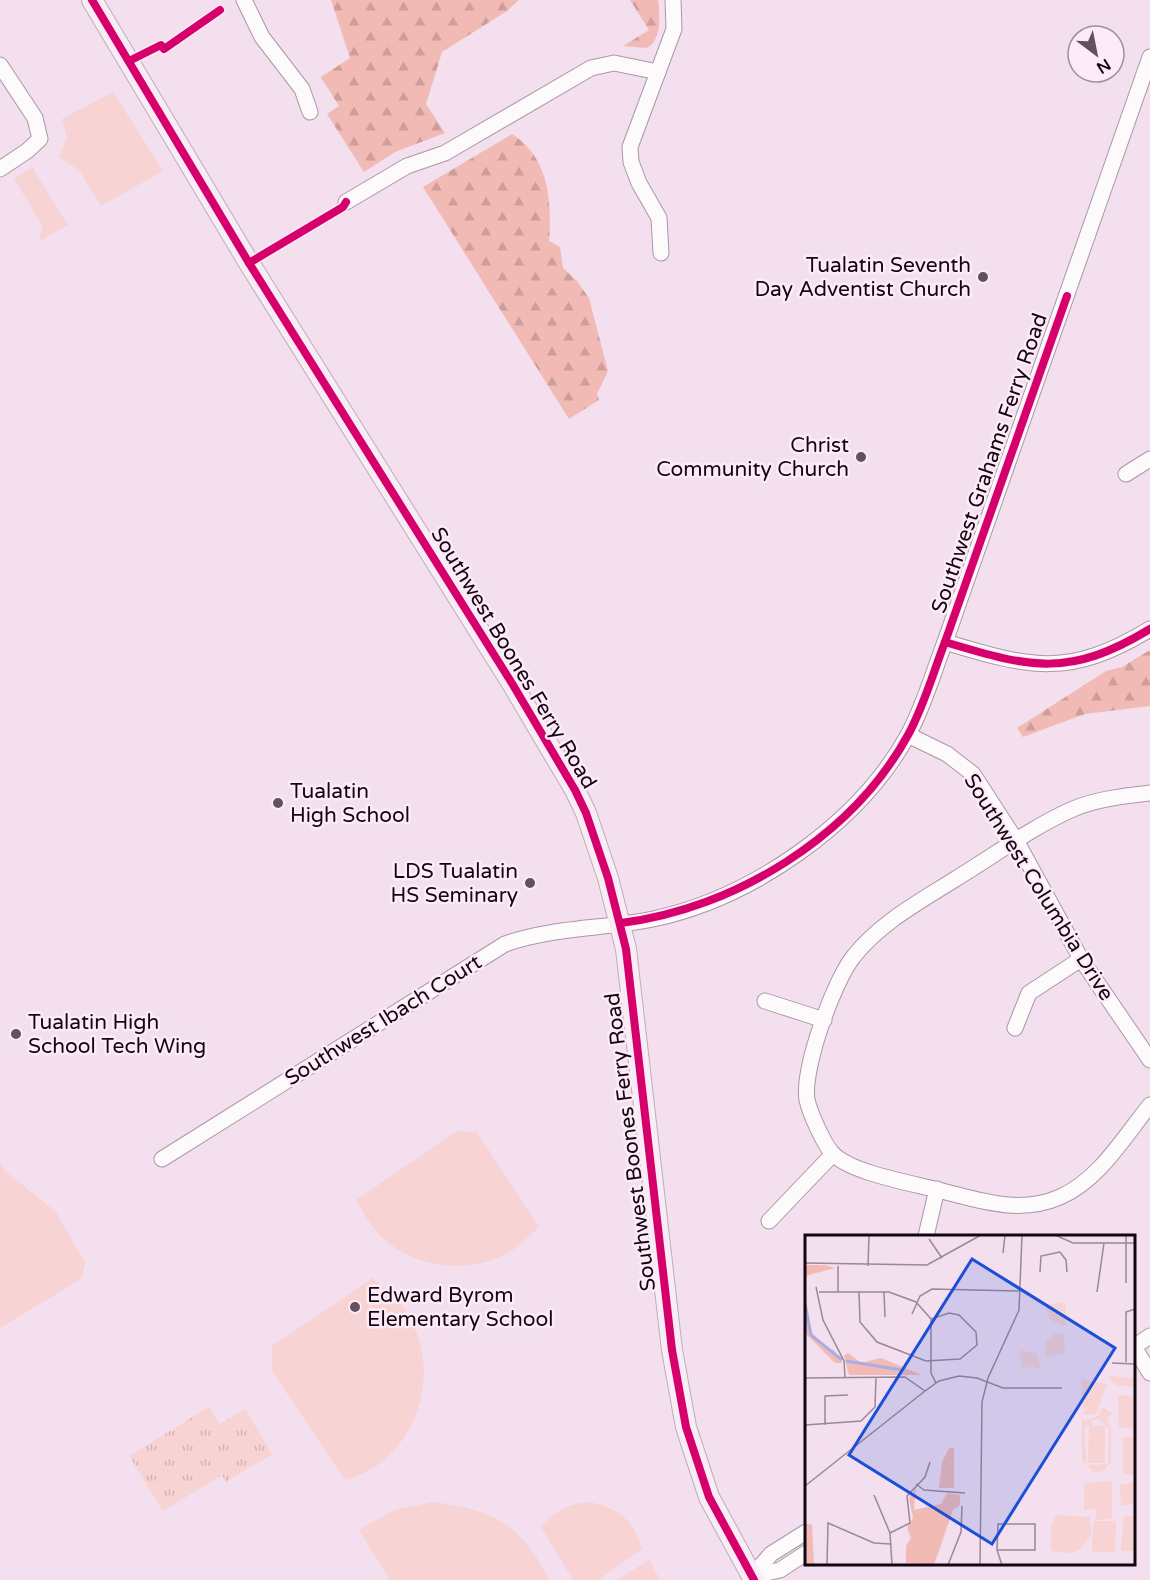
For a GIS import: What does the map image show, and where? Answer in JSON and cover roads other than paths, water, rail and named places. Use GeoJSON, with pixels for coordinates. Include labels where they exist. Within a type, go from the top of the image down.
{"type":"FeatureCollection","features":[{"type":"Feature","properties":{"kind":"main road","name":"Southwest Boones Ferry Road"},"geometry":{"type":"LineString","coordinates":[[92,0],[249,263],[513,685],[570,782],[594,837],[621,923],[680,1401],[693,1453],[709,1497],[753,1578]]}},
{"type":"Feature","properties":{"kind":"street"},"geometry":{"type":"LineString","coordinates":[[244,0],[262,37],[302,89],[310,112]]}},
{"type":"Feature","properties":{"kind":"street"},"geometry":{"type":"LineString","coordinates":[[661,252],[659,218],[639,183],[631,162],[630,147],[674,29],[673,0]]}},
{"type":"Feature","properties":{"kind":"street","name":"Southwest Grahams Ferry Road"},"geometry":{"type":"LineString","coordinates":[[908,735],[945,642],[1150,57]]}},
{"type":"Feature","properties":{"kind":"street"},"geometry":{"type":"LineString","coordinates":[[346,202],[407,166],[444,153],[591,68],[614,63],[658,72]]}},
{"type":"Feature","properties":{"kind":"street"},"geometry":{"type":"LineString","coordinates":[[0,65],[35,118],[40,139],[0,169]]}},
{"type":"Feature","properties":{"kind":"street"},"geometry":{"type":"LineString","coordinates":[[1126,474],[1150,459]]}},
{"type":"Feature","properties":{"kind":"street"},"geometry":{"type":"LineString","coordinates":[[945,642],[1006,660],[1062,664],[1108,652],[1150,629]]}},
{"type":"Feature","properties":{"kind":"street","name":"Southwest Ibach Court"},"geometry":{"type":"LineString","coordinates":[[162,1159],[494,950],[534,935],[651,919],[707,904],[801,852],[863,798],[908,735]]}},
{"type":"Feature","properties":{"kind":"street","name":"Southwest Columbia Drive"},"geometry":{"type":"LineString","coordinates":[[908,735],[964,766],[1017,842],[1081,959],[1150,1060]]}},
{"type":"Feature","properties":{"kind":"street"},"geometry":{"type":"LineString","coordinates":[[1150,793],[1115,797],[1075,808],[880,928],[853,957],[824,1020],[812,1058],[807,1099],[816,1126],[833,1154],[862,1170],[995,1204],[1023,1207],[1060,1197],[1086,1181],[1150,1105]]}},
{"type":"Feature","properties":{"kind":"street"},"geometry":{"type":"LineString","coordinates":[[1015,1028],[1029,993],[1081,959]]}},
{"type":"Feature","properties":{"kind":"street"},"geometry":{"type":"LineString","coordinates":[[765,1001],[824,1020]]}},
{"type":"Feature","properties":{"kind":"street"},"geometry":{"type":"LineString","coordinates":[[769,1221],[833,1154]]}},
{"type":"Feature","properties":{"kind":"street"},"geometry":{"type":"LineString","coordinates":[[926,1235],[937,1189]]}},
{"type":"Feature","properties":{"kind":"street"},"geometry":{"type":"LineString","coordinates":[[1135,1346],[1150,1336]]}},
{"type":"Feature","properties":{"kind":"street"},"geometry":{"type":"LineString","coordinates":[[1135,1349],[1150,1373]]}},
{"type":"Feature","properties":{"kind":"street"},"geometry":{"type":"LineString","coordinates":[[753,1578],[771,1554],[805,1533]]}},
{"type":"Feature","properties":{"kind":"street"},"geometry":{"type":"LineString","coordinates":[[753,1578],[780,1570],[805,1554]]}},
{"type":"Feature","properties":{"kind":"place","name":"Tualatin Seventh Day Adventist Church"},"geometry":{"type":"Point","coordinates":[983,277]}},
{"type":"Feature","properties":{"kind":"place","name":"Christ Community Church"},"geometry":{"type":"Point","coordinates":[861,457]}},
{"type":"Feature","properties":{"kind":"place","name":"Tualatin High School"},"geometry":{"type":"Point","coordinates":[278,803]}},
{"type":"Feature","properties":{"kind":"place","name":"LDS Tualatin HS Seminary"},"geometry":{"type":"Point","coordinates":[530,883]}},
{"type":"Feature","properties":{"kind":"place","name":"Tualatin High School Tech Wing"},"geometry":{"type":"Point","coordinates":[16,1034]}},
{"type":"Feature","properties":{"kind":"place","name":"Edward Byrom Elementary School"},"geometry":{"type":"Point","coordinates":[355,1307]}}]}
